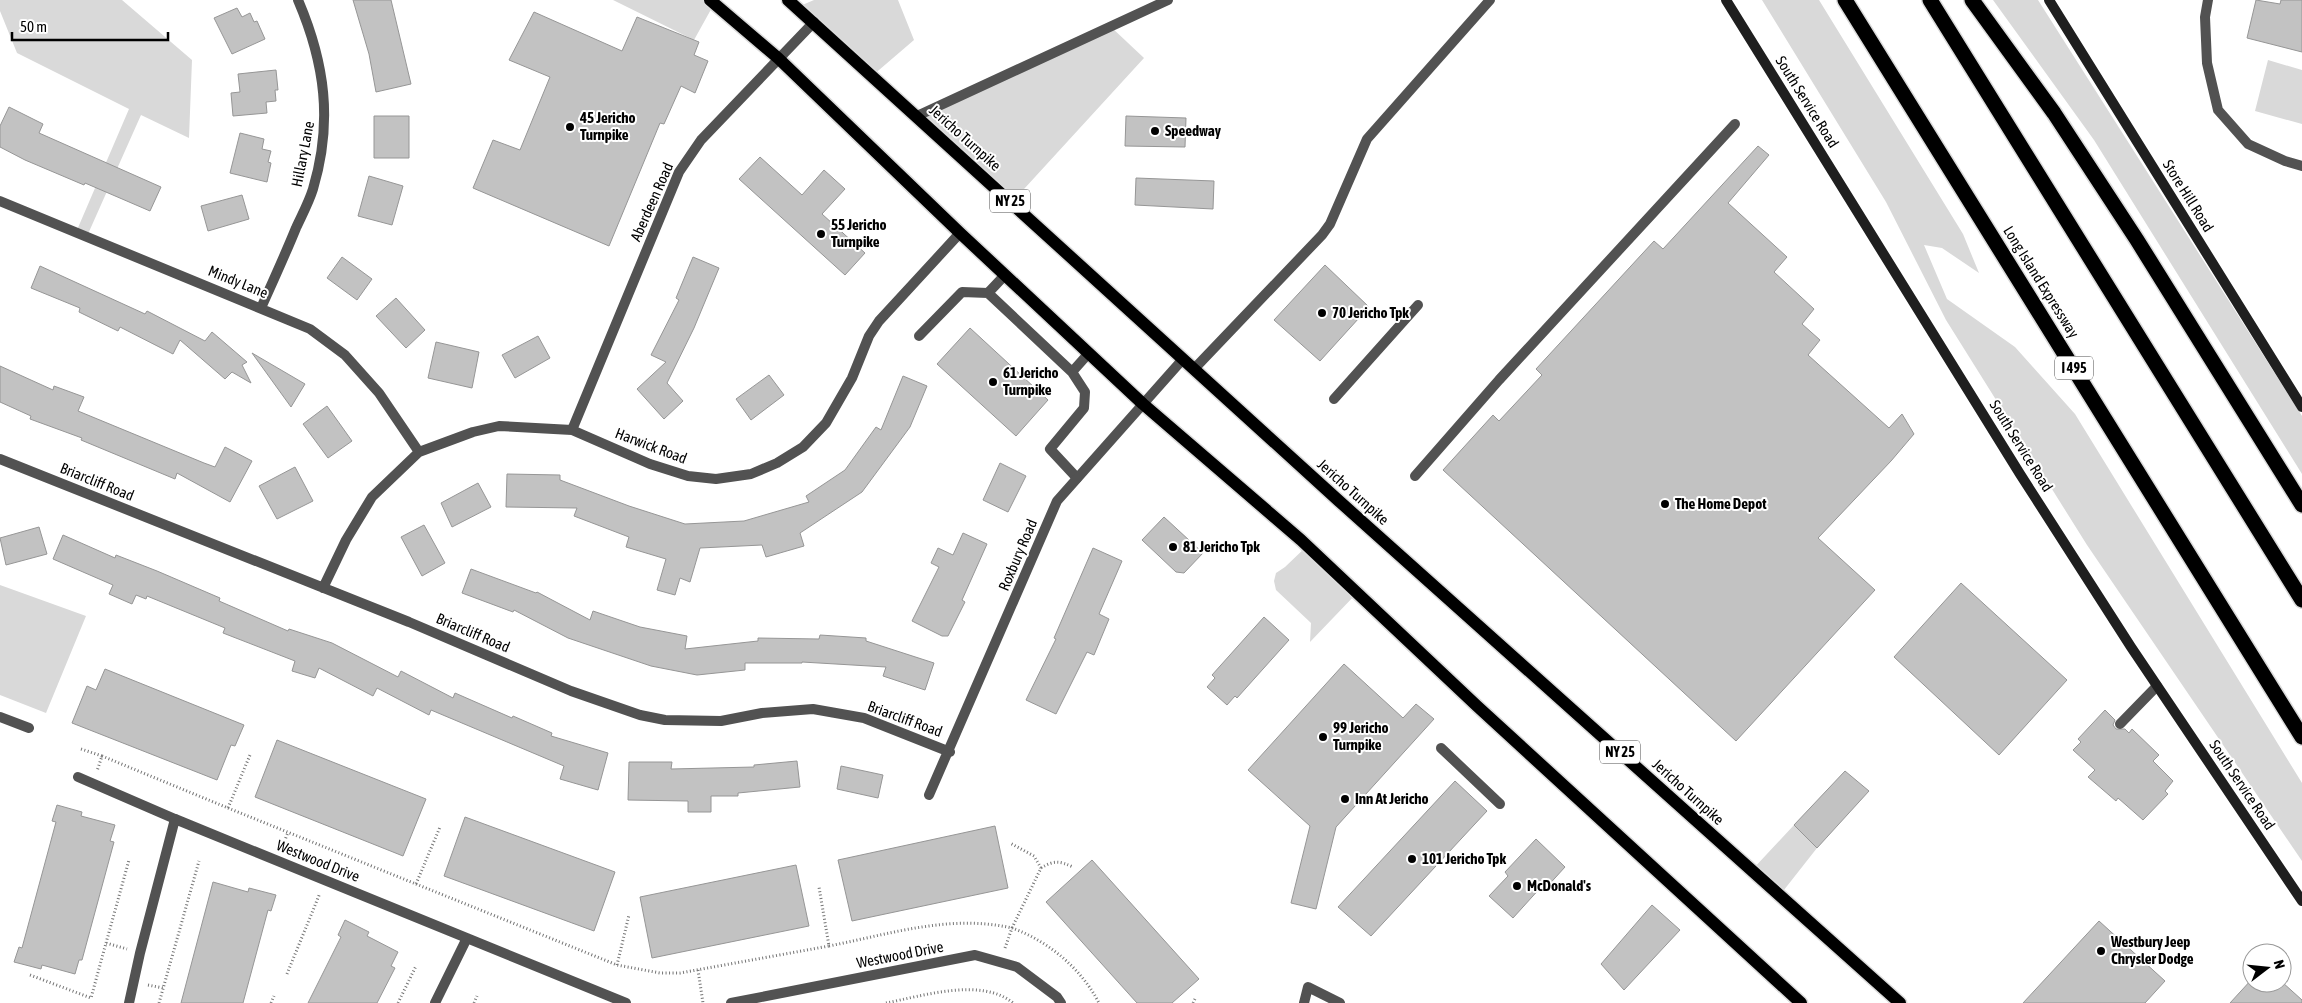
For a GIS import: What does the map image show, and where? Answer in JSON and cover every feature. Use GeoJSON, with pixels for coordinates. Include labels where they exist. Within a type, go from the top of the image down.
{"type":"FeatureCollection","features":[{"type":"Feature","properties":{"kind":"highway","name":"Long Island Expressway"},"geometry":{"type":"LineString","coordinates":[[1845,0],[2302,737]]}},
{"type":"Feature","properties":{"kind":"highway"},"geometry":{"type":"LineString","coordinates":[[1930,0],[2302,600]]}},
{"type":"Feature","properties":{"kind":"highway"},"geometry":{"type":"LineString","coordinates":[[1972,0],[2054,113],[2137,240],[2302,505]]}},
{"type":"Feature","properties":{"kind":"main road"},"geometry":{"type":"LineString","coordinates":[[710,0],[778,58],[960,234],[1088,354],[1301,540],[1477,706],[1801,1003]]}},
{"type":"Feature","properties":{"kind":"main road","name":"Jericho Turnpike"},"geometry":{"type":"LineString","coordinates":[[788,0],[1194,369],[1900,1003]]}},
{"type":"Feature","properties":{"kind":"main road","name":"South Service Road"},"geometry":{"type":"LineString","coordinates":[[1726,0],[2020,474],[2158,686],[2302,901]]}},
{"type":"Feature","properties":{"kind":"main road","name":"Store Hill Road"},"geometry":{"type":"LineString","coordinates":[[2049,0],[2302,407]]}},
{"type":"Feature","properties":{"kind":"street","name":"Hillary Lane"},"geometry":{"type":"LineString","coordinates":[[262,308],[312,192],[319,166],[325,121],[324,85],[312,33],[298,0]]}},
{"type":"Feature","properties":{"kind":"street"},"geometry":{"type":"LineString","coordinates":[[917,116],[1168,0]]}},
{"type":"Feature","properties":{"kind":"street"},"geometry":{"type":"LineString","coordinates":[[1194,369],[1322,235],[1330,224],[1367,139],[1490,0]]}},
{"type":"Feature","properties":{"kind":"street"},"geometry":{"type":"LineString","coordinates":[[2208,0],[2205,17],[2207,64],[2218,110],[2248,144],[2285,161],[2302,166]]}},
{"type":"Feature","properties":{"kind":"street","name":"Aberdeen Road"},"geometry":{"type":"LineString","coordinates":[[572,430],[679,172],[701,140],[814,22]]}},
{"type":"Feature","properties":{"kind":"street"},"geometry":{"type":"LineString","coordinates":[[1415,476],[1499,380],[1735,124]]}},
{"type":"Feature","properties":{"kind":"street","name":"Mindy Lane"},"geometry":{"type":"LineString","coordinates":[[0,201],[310,329],[345,355],[379,393],[420,452]]}},
{"type":"Feature","properties":{"kind":"street","name":"Harwick Road"},"geometry":{"type":"LineString","coordinates":[[323,588],[346,540],[372,497],[420,452],[473,432],[499,426],[572,430],[650,464],[688,476],[716,480],[750,474],[777,463],[802,447],[826,423],[852,378],[869,336],[879,321],[960,234]]}},
{"type":"Feature","properties":{"kind":"street"},"geometry":{"type":"LineString","coordinates":[[988,294],[1005,275]]}},
{"type":"Feature","properties":{"kind":"street"},"geometry":{"type":"LineString","coordinates":[[919,336],[962,292],[988,294],[1072,372],[1085,392],[1084,408],[1050,449],[1077,478]]}},
{"type":"Feature","properties":{"kind":"street"},"geometry":{"type":"LineString","coordinates":[[1334,399],[1418,305]]}},
{"type":"Feature","properties":{"kind":"street"},"geometry":{"type":"LineString","coordinates":[[1072,372],[1088,354]]}},
{"type":"Feature","properties":{"kind":"street","name":"Roxbury Road"},"geometry":{"type":"LineString","coordinates":[[929,795],[950,752],[1058,501],[1183,359]]}},
{"type":"Feature","properties":{"kind":"street","name":"Briarcliff Road"},"geometry":{"type":"LineString","coordinates":[[0,458],[323,588],[571,691],[640,715],[665,720],[721,721],[762,713],[812,709],[864,718],[950,752]]}},
{"type":"Feature","properties":{"kind":"street"},"geometry":{"type":"LineString","coordinates":[[2120,724],[2158,686]]}},
{"type":"Feature","properties":{"kind":"street"},"geometry":{"type":"LineString","coordinates":[[0,717],[29,728]]}},
{"type":"Feature","properties":{"kind":"street"},"geometry":{"type":"LineString","coordinates":[[1441,748],[1500,804]]}},
{"type":"Feature","properties":{"kind":"street","name":"Westwood Drive"},"geometry":{"type":"LineString","coordinates":[[78,777],[175,819],[626,1003]]}},
{"type":"Feature","properties":{"kind":"street"},"geometry":{"type":"LineString","coordinates":[[129,1003],[175,819]]}},
{"type":"Feature","properties":{"kind":"street"},"geometry":{"type":"LineString","coordinates":[[435,1003],[467,938]]}},
{"type":"Feature","properties":{"kind":"street","name":"Westwood Drive"},"geometry":{"type":"LineString","coordinates":[[731,1003],[975,955],[1017,967],[1057,997],[1061,1003]]}},
{"type":"Feature","properties":{"kind":"street"},"geometry":{"type":"LineString","coordinates":[[1304,1003],[1308,987],[1340,1003]]}},
{"type":"Feature","properties":{"kind":"path"},"geometry":{"type":"LineString","coordinates":[[80,749],[102,756],[616,965],[660,973],[698,970],[945,923],[976,922],[1012,928],[1034,936],[1062,956],[1080,976],[1099,1003]]}},
{"type":"Feature","properties":{"kind":"path"},"geometry":{"type":"LineString","coordinates":[[228,808],[250,755]]}},
{"type":"Feature","properties":{"kind":"path"},"geometry":{"type":"LineString","coordinates":[[93,784],[102,756]]}},
{"type":"Feature","properties":{"kind":"path"},"geometry":{"type":"LineString","coordinates":[[416,884],[440,827]]}},
{"type":"Feature","properties":{"kind":"path"},"geometry":{"type":"LineString","coordinates":[[1010,843],[1034,856],[1041,868]]}},
{"type":"Feature","properties":{"kind":"path"},"geometry":{"type":"LineString","coordinates":[[30,975],[91,998],[129,860]]}},
{"type":"Feature","properties":{"kind":"path"},"geometry":{"type":"LineString","coordinates":[[160,1003],[199,861]]}},
{"type":"Feature","properties":{"kind":"path"},"geometry":{"type":"LineString","coordinates":[[1000,962],[1012,928],[1041,868],[1054,861],[1060,861],[1073,867]]}},
{"type":"Feature","properties":{"kind":"path"},"geometry":{"type":"LineString","coordinates":[[287,974],[325,880]]}},
{"type":"Feature","properties":{"kind":"path"},"geometry":{"type":"LineString","coordinates":[[819,887],[829,946]]}},
{"type":"Feature","properties":{"kind":"path"},"geometry":{"type":"LineString","coordinates":[[616,965],[629,915]]}},
{"type":"Feature","properties":{"kind":"path"},"geometry":{"type":"LineString","coordinates":[[106,943],[140,953]]}},
{"type":"Feature","properties":{"kind":"path"},"geometry":{"type":"LineString","coordinates":[[398,1003],[416,966]]}},
{"type":"Feature","properties":{"kind":"path"},"geometry":{"type":"LineString","coordinates":[[698,970],[703,1003]]}},
{"type":"Feature","properties":{"kind":"path"},"geometry":{"type":"LineString","coordinates":[[886,1003],[970,989],[994,993],[1013,1003]]}},
{"type":"Feature","properties":{"kind":"path"},"geometry":{"type":"LineString","coordinates":[[271,1003],[274,996]]}},
{"type":"Feature","properties":{"kind":"path"},"geometry":{"type":"LineString","coordinates":[[474,1003],[477,996]]}},
{"type":"Feature","properties":{"kind":"path"},"geometry":{"type":"LineString","coordinates":[[1193,1003],[1195,999]]}},
{"type":"Feature","properties":{"kind":"shaded area"},"geometry":{"type":"Polygon","coordinates":[[[0,0],[122,0],[192,60],[189,138],[141,115],[88,234],[77,230],[129,109],[17,53],[0,11],[0,0]]]}},
{"type":"Feature","properties":{"kind":"shaded area"},"geometry":{"type":"Polygon","coordinates":[[[613,0],[710,0],[714,4],[694,40],[613,0]]]}},
{"type":"Feature","properties":{"kind":"shaded area"},"geometry":{"type":"Polygon","coordinates":[[[814,0],[898,0],[914,40],[872,76],[800,6],[814,0]]]}},
{"type":"Feature","properties":{"kind":"shaded area"},"geometry":{"type":"Polygon","coordinates":[[[1762,0],[1819,0],[1963,234],[1979,273],[1942,248],[1924,245],[1947,299],[2015,347],[2075,414],[2302,783],[2302,861],[2087,545],[1946,320],[1886,202],[1762,0]]]}},
{"type":"Feature","properties":{"kind":"shaded area"},"geometry":{"type":"Polygon","coordinates":[[[1993,0],[2038,0],[2302,416],[2302,474],[2094,140],[1993,0]]]}},
{"type":"Feature","properties":{"kind":"shaded area"},"geometry":{"type":"Polygon","coordinates":[[[1110,26],[1144,58],[1012,202],[917,116],[1110,26]]]}},
{"type":"Feature","properties":{"kind":"shaded area"},"geometry":{"type":"Polygon","coordinates":[[[2268,60],[2302,70],[2302,124],[2255,111],[2268,60]]]}},
{"type":"Feature","properties":{"kind":"shaded area"},"geometry":{"type":"Polygon","coordinates":[[[1307,546],[1357,593],[1310,642],[1311,623],[1276,590],[1274,581],[1276,573],[1307,546]]]}},
{"type":"Feature","properties":{"kind":"shaded area"},"geometry":{"type":"Polygon","coordinates":[[[0,585],[86,616],[46,713],[0,695],[0,585]]]}},
{"type":"Feature","properties":{"kind":"shaded area"},"geometry":{"type":"Polygon","coordinates":[[[1794,825],[1817,848],[1780,895],[1752,870],[1794,825]]]}},
{"type":"Feature","properties":{"kind":"building"},"geometry":{"type":"Polygon","coordinates":[[[353,0],[391,0],[411,84],[376,92],[369,54],[353,0]]]}},
{"type":"Feature","properties":{"kind":"building"},"geometry":{"type":"Polygon","coordinates":[[[2256,0],[2280,4],[2281,0],[2302,0],[2302,52],[2247,38],[2256,0]]]}},
{"type":"Feature","properties":{"kind":"building"},"geometry":{"type":"Polygon","coordinates":[[[237,8],[242,17],[250,13],[254,22],[257,21],[265,39],[232,54],[214,18],[237,8]]]}},
{"type":"Feature","properties":{"kind":"building","name":"45 Jericho Turnpike"},"geometry":{"type":"Polygon","coordinates":[[[534,12],[622,51],[637,17],[699,42],[694,55],[708,61],[695,93],[681,86],[664,124],[660,123],[609,246],[473,188],[493,140],[520,150],[550,77],[509,60],[534,12]]]}},
{"type":"Feature","properties":{"kind":"building"},"geometry":{"type":"Polygon","coordinates":[[[276,70],[278,90],[275,90],[276,101],[266,102],[267,113],[233,116],[231,93],[240,92],[238,74],[276,70]]]}},
{"type":"Feature","properties":{"kind":"building"},"geometry":{"type":"Polygon","coordinates":[[[9,107],[43,124],[39,133],[161,187],[150,211],[25,160],[0,147],[0,126],[9,107]]]}},
{"type":"Feature","properties":{"kind":"building"},"geometry":{"type":"Polygon","coordinates":[[[374,116],[409,116],[409,158],[374,158],[374,116]]]}},
{"type":"Feature","properties":{"kind":"building"},"geometry":{"type":"Polygon","coordinates":[[[1126,116],[1186,118],[1185,147],[1125,146],[1126,116]]]}},
{"type":"Feature","properties":{"kind":"building"},"geometry":{"type":"Polygon","coordinates":[[[240,133],[264,139],[262,149],[271,151],[268,162],[271,163],[267,182],[230,173],[240,133]]]}},
{"type":"Feature","properties":{"kind":"building","name":"The Home Depot"},"geometry":{"type":"Polygon","coordinates":[[[1758,146],[1769,155],[1728,203],[1787,257],[1774,272],[1814,309],[1802,324],[1820,340],[1808,355],[1889,428],[1902,414],[1914,434],[1818,538],[1875,590],[1736,741],[1443,470],[1493,415],[1499,421],[1542,375],[1536,369],[1654,241],[1663,249],[1758,146]]]}},
{"type":"Feature","properties":{"kind":"building","name":"55 Jericho Turnpike"},"geometry":{"type":"Polygon","coordinates":[[[760,157],[802,195],[824,170],[845,189],[822,214],[865,253],[845,275],[739,179],[760,157]]]}},
{"type":"Feature","properties":{"kind":"building"},"geometry":{"type":"Polygon","coordinates":[[[369,176],[403,186],[392,225],[358,216],[369,176]]]}},
{"type":"Feature","properties":{"kind":"building"},"geometry":{"type":"Polygon","coordinates":[[[1136,178],[1214,181],[1213,209],[1135,205],[1136,178]]]}},
{"type":"Feature","properties":{"kind":"building"},"geometry":{"type":"Polygon","coordinates":[[[242,195],[249,219],[208,231],[201,206],[242,195]]]}},
{"type":"Feature","properties":{"kind":"building"},"geometry":{"type":"Polygon","coordinates":[[[342,257],[372,279],[357,300],[327,278],[342,257]]]}},
{"type":"Feature","properties":{"kind":"building"},"geometry":{"type":"Polygon","coordinates":[[[693,257],[719,268],[694,328],[667,383],[683,401],[664,419],[637,389],[666,362],[651,355],[679,300],[676,298],[693,257]]]}},
{"type":"Feature","properties":{"kind":"building","name":"70 Jericho Tpk"},"geometry":{"type":"Polygon","coordinates":[[[1325,265],[1369,307],[1320,361],[1274,320],[1325,265]]]}},
{"type":"Feature","properties":{"kind":"building"},"geometry":{"type":"Polygon","coordinates":[[[40,266],[145,314],[147,311],[205,341],[212,332],[247,362],[242,365],[251,383],[232,372],[225,379],[180,340],[173,354],[120,327],[118,331],[79,312],[80,308],[31,288],[40,266]]]}},
{"type":"Feature","properties":{"kind":"building"},"geometry":{"type":"Polygon","coordinates":[[[396,298],[425,330],[406,348],[376,316],[396,298]]]}},
{"type":"Feature","properties":{"kind":"building","name":"61 Jericho Turnpike"},"geometry":{"type":"Polygon","coordinates":[[[970,328],[1048,400],[1016,436],[937,364],[970,328]]]}},
{"type":"Feature","properties":{"kind":"building"},"geometry":{"type":"Polygon","coordinates":[[[538,336],[550,358],[515,378],[502,355],[538,336]]]}},
{"type":"Feature","properties":{"kind":"building"},"geometry":{"type":"Polygon","coordinates":[[[436,342],[479,352],[472,388],[428,378],[436,342]]]}},
{"type":"Feature","properties":{"kind":"building"},"geometry":{"type":"Polygon","coordinates":[[[252,353],[305,384],[291,407],[252,353]]]}},
{"type":"Feature","properties":{"kind":"building"},"geometry":{"type":"Polygon","coordinates":[[[0,366],[53,390],[54,386],[84,397],[78,411],[204,463],[215,467],[225,447],[252,461],[230,502],[177,473],[175,479],[81,440],[82,438],[30,419],[31,416],[0,402],[0,366]]]}},
{"type":"Feature","properties":{"kind":"building"},"geometry":{"type":"Polygon","coordinates":[[[769,375],[784,395],[751,420],[736,399],[769,375]]]}},
{"type":"Feature","properties":{"kind":"building"},"geometry":{"type":"Polygon","coordinates":[[[903,376],[927,386],[910,427],[862,492],[800,533],[804,546],[766,557],[762,545],[700,548],[690,582],[680,578],[675,595],[657,590],[666,559],[626,547],[629,537],[574,516],[577,508],[506,507],[507,474],[560,475],[560,480],[629,506],[685,524],[744,521],[809,502],[806,496],[845,470],[876,427],[881,430],[903,376]]]}},
{"type":"Feature","properties":{"kind":"building"},"geometry":{"type":"Polygon","coordinates":[[[327,406],[352,441],[328,458],[303,424],[327,406]]]}},
{"type":"Feature","properties":{"kind":"building"},"geometry":{"type":"Polygon","coordinates":[[[1000,463],[1026,476],[1008,512],[983,500],[1000,463]]]}},
{"type":"Feature","properties":{"kind":"building"},"geometry":{"type":"Polygon","coordinates":[[[295,467],[313,501],[277,519],[259,486],[295,467]]]}},
{"type":"Feature","properties":{"kind":"building"},"geometry":{"type":"Polygon","coordinates":[[[478,483],[491,507],[452,527],[441,503],[478,483]]]}},
{"type":"Feature","properties":{"kind":"building","name":"81 Jericho Tpk"},"geometry":{"type":"Polygon","coordinates":[[[1164,517],[1203,553],[1184,573],[1176,572],[1142,540],[1164,517]]]}},
{"type":"Feature","properties":{"kind":"building"},"geometry":{"type":"Polygon","coordinates":[[[424,525],[445,563],[422,576],[401,537],[424,525]]]}},
{"type":"Feature","properties":{"kind":"building"},"geometry":{"type":"Polygon","coordinates":[[[39,527],[47,554],[6,565],[0,538],[39,527]]]}},
{"type":"Feature","properties":{"kind":"building"},"geometry":{"type":"Polygon","coordinates":[[[963,533],[987,544],[962,600],[965,602],[948,636],[942,636],[912,621],[939,567],[931,563],[938,548],[953,555],[963,533]]]}},
{"type":"Feature","properties":{"kind":"building"},"geometry":{"type":"Polygon","coordinates":[[[63,535],[115,558],[116,555],[157,571],[220,598],[219,601],[288,631],[289,629],[332,643],[398,677],[401,671],[453,698],[455,693],[552,733],[551,736],[608,753],[598,790],[560,779],[564,766],[431,710],[429,715],[377,688],[373,696],[319,668],[315,678],[292,671],[295,661],[223,633],[225,628],[147,596],[146,599],[136,595],[132,604],[109,594],[113,585],[53,559],[63,535]]]}},
{"type":"Feature","properties":{"kind":"building"},"geometry":{"type":"Polygon","coordinates":[[[1093,548],[1122,561],[1099,614],[1109,619],[1094,655],[1087,652],[1056,714],[1026,700],[1056,639],[1054,638],[1093,548]]]}},
{"type":"Feature","properties":{"kind":"building"},"geometry":{"type":"Polygon","coordinates":[[[471,569],[537,592],[590,620],[593,611],[640,627],[687,636],[685,649],[758,641],[758,638],[819,639],[820,635],[866,638],[866,641],[934,663],[925,690],[883,676],[886,667],[802,662],[745,663],[745,670],[697,675],[651,666],[568,638],[514,610],[513,612],[462,593],[471,569]]]}},
{"type":"Feature","properties":{"kind":"building"},"geometry":{"type":"Polygon","coordinates":[[[1961,583],[2067,680],[1999,755],[1894,657],[1961,583]]]}},
{"type":"Feature","properties":{"kind":"building"},"geometry":{"type":"Polygon","coordinates":[[[1264,617],[1289,640],[1237,698],[1235,696],[1227,705],[1207,687],[1215,678],[1212,675],[1264,617]]]}},
{"type":"Feature","properties":{"kind":"building"},"geometry":{"type":"Polygon","coordinates":[[[1344,664],[1403,718],[1416,704],[1434,719],[1336,827],[1316,909],[1291,903],[1310,826],[1248,770],[1344,664]]]}},
{"type":"Feature","properties":{"kind":"building"},"geometry":{"type":"Polygon","coordinates":[[[105,669],[244,725],[235,746],[231,745],[217,780],[72,723],[87,686],[96,690],[105,669]]]}},
{"type":"Feature","properties":{"kind":"building"},"geometry":{"type":"Polygon","coordinates":[[[2105,710],[2115,720],[2113,725],[2116,729],[2125,729],[2129,733],[2132,729],[2159,755],[2153,761],[2173,781],[2165,791],[2168,794],[2143,820],[2118,798],[2116,801],[2088,777],[2095,770],[2073,750],[2081,742],[2078,739],[2105,710]]]}},
{"type":"Feature","properties":{"kind":"building"},"geometry":{"type":"Polygon","coordinates":[[[277,740],[426,799],[403,856],[255,797],[277,740]]]}},
{"type":"Feature","properties":{"kind":"building"},"geometry":{"type":"Polygon","coordinates":[[[797,761],[800,787],[738,793],[738,796],[711,796],[711,812],[688,812],[688,801],[628,800],[629,762],[672,762],[671,769],[754,767],[754,765],[797,761]]]}},
{"type":"Feature","properties":{"kind":"building"},"geometry":{"type":"Polygon","coordinates":[[[841,766],[883,775],[878,798],[837,789],[841,766]]]}},
{"type":"Feature","properties":{"kind":"building"},"geometry":{"type":"Polygon","coordinates":[[[1845,771],[1869,791],[1817,848],[1794,825],[1845,771]]]}},
{"type":"Feature","properties":{"kind":"building","name":"101 Jericho Tpk"},"geometry":{"type":"Polygon","coordinates":[[[1455,781],[1487,811],[1371,936],[1338,907],[1455,781]]]}},
{"type":"Feature","properties":{"kind":"building"},"geometry":{"type":"Polygon","coordinates":[[[57,805],[82,812],[81,816],[115,825],[110,841],[114,842],[82,960],[79,960],[75,974],[42,965],[41,969],[14,962],[19,947],[22,948],[56,822],[52,821],[57,805]]]}},
{"type":"Feature","properties":{"kind":"building"},"geometry":{"type":"Polygon","coordinates":[[[465,817],[615,872],[594,931],[444,876],[465,817]]]}},
{"type":"Feature","properties":{"kind":"building"},"geometry":{"type":"Polygon","coordinates":[[[995,826],[1008,888],[852,921],[838,860],[995,826]]]}},
{"type":"Feature","properties":{"kind":"building","name":"McDonald's"},"geometry":{"type":"Polygon","coordinates":[[[1536,839],[1565,867],[1545,889],[1542,886],[1513,918],[1489,896],[1508,876],[1505,872],[1536,839]]]}},
{"type":"Feature","properties":{"kind":"building"},"geometry":{"type":"Polygon","coordinates":[[[1092,860],[1199,979],[1172,1003],[1137,1003],[1046,902],[1092,860]]]}},
{"type":"Feature","properties":{"kind":"building"},"geometry":{"type":"Polygon","coordinates":[[[796,865],[809,926],[652,958],[640,897],[796,865]]]}},
{"type":"Feature","properties":{"kind":"building"},"geometry":{"type":"Polygon","coordinates":[[[213,882],[248,892],[249,888],[276,895],[271,911],[268,910],[243,1003],[181,1003],[213,882]]]}},
{"type":"Feature","properties":{"kind":"building"},"geometry":{"type":"Polygon","coordinates":[[[1652,905],[1680,930],[1624,990],[1601,964],[1652,905]]]}},
{"type":"Feature","properties":{"kind":"building"},"geometry":{"type":"Polygon","coordinates":[[[345,920],[369,932],[367,936],[398,952],[391,966],[395,968],[377,1003],[308,1003],[341,937],[338,935],[345,920]]]}},
{"type":"Feature","properties":{"kind":"building","name":"Westbury Jeep Chrysler Dodge"},"geometry":{"type":"Polygon","coordinates":[[[2099,921],[2165,981],[2145,1003],[2023,1003],[2099,921]]]}},
{"type":"Feature","properties":{"kind":"building"},"geometry":{"type":"Polygon","coordinates":[[[2242,990],[2242,993],[2292,993],[2292,991],[2302,1000],[2302,1003],[2230,1003],[2242,990]]]}},
{"type":"Feature","properties":{"kind":"place","name":"45 Jericho Turnpike"},"geometry":{"type":"Point","coordinates":[570,127]}},
{"type":"Feature","properties":{"kind":"place","name":"Speedway"},"geometry":{"type":"Point","coordinates":[1155,131]}},
{"type":"Feature","properties":{"kind":"place","name":"55 Jericho Turnpike"},"geometry":{"type":"Point","coordinates":[821,234]}},
{"type":"Feature","properties":{"kind":"place","name":"70 Jericho Tpk"},"geometry":{"type":"Point","coordinates":[1322,313]}},
{"type":"Feature","properties":{"kind":"place","name":"61 Jericho Turnpike"},"geometry":{"type":"Point","coordinates":[993,382]}},
{"type":"Feature","properties":{"kind":"place","name":"The Home Depot"},"geometry":{"type":"Point","coordinates":[1665,504]}},
{"type":"Feature","properties":{"kind":"place","name":"81 Jericho Tpk"},"geometry":{"type":"Point","coordinates":[1173,547]}},
{"type":"Feature","properties":{"kind":"place","name":"99 Jericho Turnpike"},"geometry":{"type":"Point","coordinates":[1323,737]}},
{"type":"Feature","properties":{"kind":"place","name":"Inn At Jericho"},"geometry":{"type":"Point","coordinates":[1345,799]}},
{"type":"Feature","properties":{"kind":"place","name":"101 Jericho Tpk"},"geometry":{"type":"Point","coordinates":[1412,859]}},
{"type":"Feature","properties":{"kind":"place","name":"McDonald's"},"geometry":{"type":"Point","coordinates":[1517,886]}},
{"type":"Feature","properties":{"kind":"place","name":"Westbury Jeep Chrysler Dodge"},"geometry":{"type":"Point","coordinates":[2101,951]}}]}
